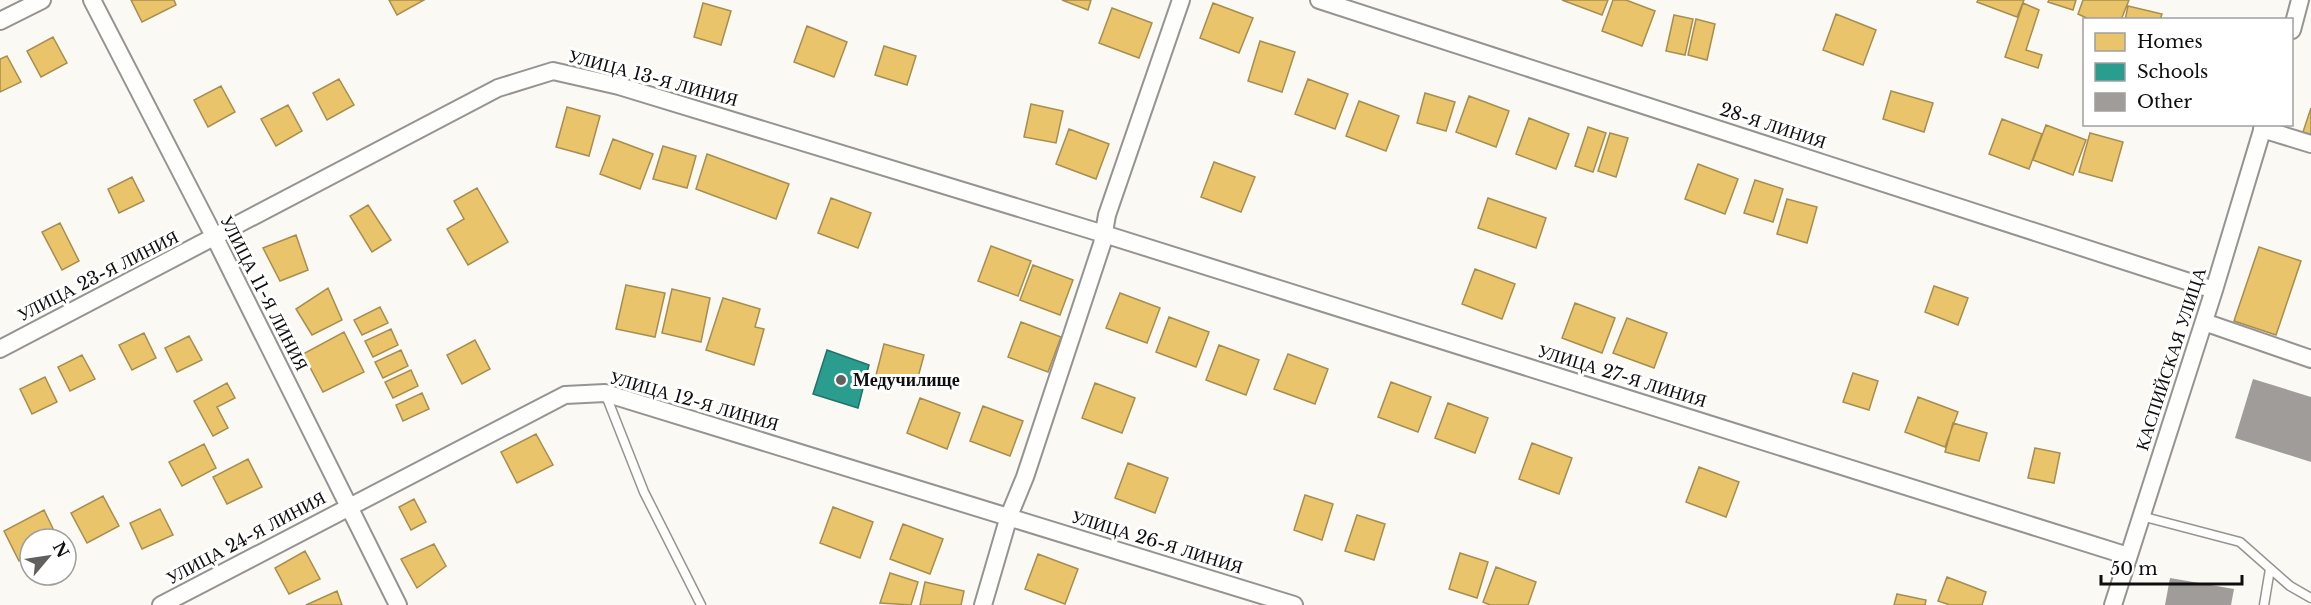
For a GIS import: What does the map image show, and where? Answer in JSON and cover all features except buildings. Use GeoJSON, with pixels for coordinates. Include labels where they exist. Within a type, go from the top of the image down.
{"type":"FeatureCollection","features":[{"type":"Feature","properties":{"kind":"street"},"geometry":{"type":"LineString","coordinates":[[0,21],[42,0]]}},
{"type":"Feature","properties":{"kind":"street","name":"УЛИЦА 11-Я ЛИНИЯ"},"geometry":{"type":"LineString","coordinates":[[92,0],[215,238],[398,605]]}},
{"type":"Feature","properties":{"kind":"street"},"geometry":{"type":"LineString","coordinates":[[983,605],[1009,516],[1026,477],[1104,234],[1107,215],[1181,0]]}},
{"type":"Feature","properties":{"kind":"street","name":"28-Я ЛИНИЯ"},"geometry":{"type":"LineString","coordinates":[[1319,0],[2214,290]]}},
{"type":"Feature","properties":{"kind":"street"},"geometry":{"type":"LineString","coordinates":[[2293,18],[2294,2]]}},
{"type":"Feature","properties":{"kind":"street","name":"УЛИЦА 13-Я ЛИНИЯ"},"geometry":{"type":"LineString","coordinates":[[215,238],[498,88],[553,71],[619,86],[1104,234]]}},
{"type":"Feature","properties":{"kind":"street"},"geometry":{"type":"LineString","coordinates":[[2263,127],[2311,144]]}},
{"type":"Feature","properties":{"kind":"street","name":"КАСПИЙСКАЯ УЛИЦА"},"geometry":{"type":"LineString","coordinates":[[2112,605],[2204,322],[2263,127]]}},
{"type":"Feature","properties":{"kind":"street","name":"УЛИЦА 27-Я ЛИНИЯ"},"geometry":{"type":"LineString","coordinates":[[1104,234],[2128,556]]}},
{"type":"Feature","properties":{"kind":"street","name":"УЛИЦА 23-Я ЛИНИЯ"},"geometry":{"type":"LineString","coordinates":[[0,349],[215,238]]}},
{"type":"Feature","properties":{"kind":"street"},"geometry":{"type":"LineString","coordinates":[[2204,322],[2311,359]]}},
{"type":"Feature","properties":{"kind":"street","name":"УЛИЦА 12-Я ЛИНИЯ"},"geometry":{"type":"LineString","coordinates":[[349,506],[565,395],[605,393],[1009,516]]}},
{"type":"Feature","properties":{"kind":"street","name":"УЛИЦА 24-Я ЛИНИЯ"},"geometry":{"type":"LineString","coordinates":[[161,605],[349,506]]}},
{"type":"Feature","properties":{"kind":"street","name":"УЛИЦА 26-Я ЛИНИЯ"},"geometry":{"type":"LineString","coordinates":[[1009,516],[1294,605]]}},
{"type":"Feature","properties":{"kind":"lane"},"geometry":{"type":"LineString","coordinates":[[605,393],[645,492],[701,605]]}},
{"type":"Feature","properties":{"kind":"lane"},"geometry":{"type":"LineString","coordinates":[[2141,516],[2240,542],[2290,585],[2311,597]]}},
{"type":"Feature","properties":{"kind":"lane"},"geometry":{"type":"LineString","coordinates":[[2264,605],[2270,569]]}},
{"type":"Feature","properties":{"kind":"place","name":"Медучилище"},"geometry":{"type":"Point","coordinates":[841,380]}}]}
